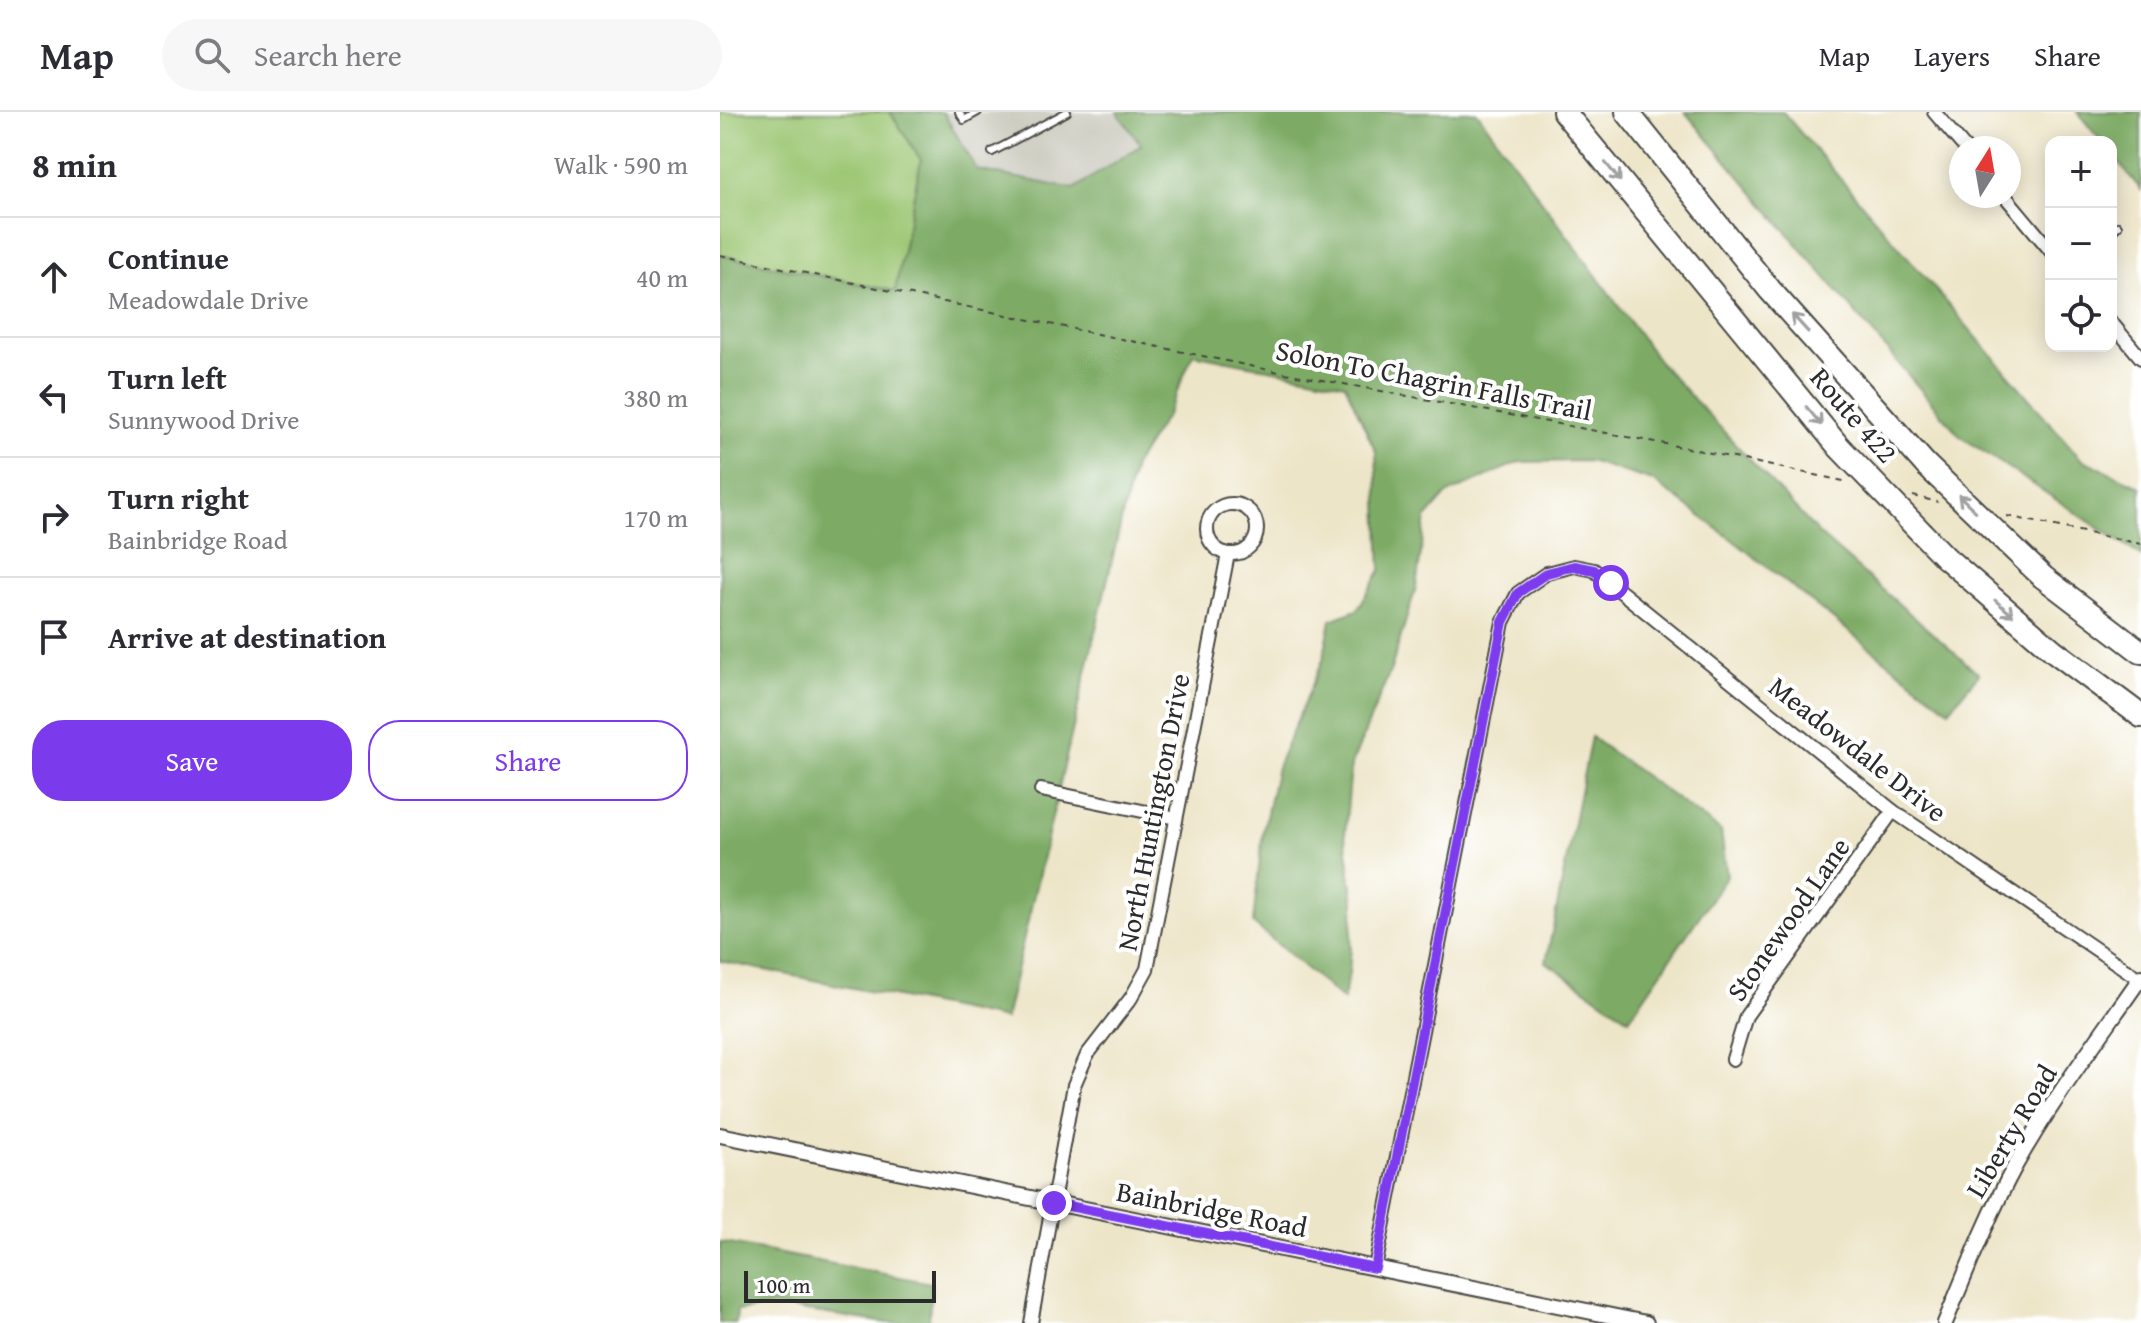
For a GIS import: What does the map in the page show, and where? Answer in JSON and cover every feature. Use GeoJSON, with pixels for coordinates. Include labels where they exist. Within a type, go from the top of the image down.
{"type":"FeatureCollection","features":[{"type":"Feature","properties":{"kind":"highway","name":"Route 422"},"geometry":{"type":"LineString","coordinates":[[1564,112],[1839,447],[1945,557],[2054,651],[2141,716]]}},
{"type":"Feature","properties":{"kind":"highway","name":"Route 422"},"geometry":{"type":"LineString","coordinates":[[1627,112],[1770,290],[1926,465],[2043,577],[2141,652]]}},
{"type":"Feature","properties":{"kind":"street"},"geometry":{"type":"LineString","coordinates":[[1934,112],[1955,136]]}},
{"type":"Feature","properties":{"kind":"street"},"geometry":{"type":"LineString","coordinates":[[2015,208],[2045,244]]}},
{"type":"Feature","properties":{"kind":"street"},"geometry":{"type":"LineString","coordinates":[[2117,329],[2141,358]]}},
{"type":"Feature","properties":{"kind":"street"},"geometry":{"type":"LineString","coordinates":[[1223,505],[1239,505],[1253,514],[1257,530],[1251,545],[1245,550],[1228,554],[1220,551],[1209,539],[1207,523],[1210,516],[1223,505]]}},
{"type":"Feature","properties":{"kind":"street","name":"North Huntington Drive"},"geometry":{"type":"LineString","coordinates":[[1031,1323],[1074,1085],[1087,1055],[1131,998],[1147,969],[1228,554]]}},
{"type":"Feature","properties":{"kind":"street","name":"Meadowdale Drive"},"geometry":{"type":"LineString","coordinates":[[1375,1268],[1503,622],[1518,593],[1547,573],[1574,566],[1594,570],[1893,811],[2140,979]]}},
{"type":"Feature","properties":{"kind":"street"},"geometry":{"type":"LineString","coordinates":[[1041,790],[1176,818]]}},
{"type":"Feature","properties":{"kind":"street","name":"Stonewood Lane"},"geometry":{"type":"LineString","coordinates":[[1733,1059],[1746,1016],[1893,811]]}},
{"type":"Feature","properties":{"kind":"street","name":"Liberty Road"},"geometry":{"type":"LineString","coordinates":[[1945,1323],[1992,1210],[2020,1158],[2140,979]]}},
{"type":"Feature","properties":{"kind":"street","name":"Bainbridge Road"},"geometry":{"type":"LineString","coordinates":[[720,1135],[1646,1323]]}},
{"type":"Feature","properties":{"kind":"lane"},"geometry":{"type":"LineString","coordinates":[[959,112],[964,120],[978,112]]}},
{"type":"Feature","properties":{"kind":"lane"},"geometry":{"type":"LineString","coordinates":[[992,152],[1067,112]]}},
{"type":"Feature","properties":{"kind":"path","name":"Solon To Chagrin Falls Trail"},"geometry":{"type":"LineString","coordinates":[[720,255],[1274,371],[1672,445],[1857,484]]}},
{"type":"Feature","properties":{"kind":"path"},"geometry":{"type":"LineString","coordinates":[[1903,494],[1950,504]]}},
{"type":"Feature","properties":{"kind":"path"},"geometry":{"type":"LineString","coordinates":[[1996,514],[2141,544]]}},
{"type":"Feature","properties":{"kind":"shaded area"},"geometry":{"type":"Polygon","coordinates":[[[890,112],[1117,112],[1141,145],[1075,189],[921,160],[890,112]]]}},
{"type":"Feature","properties":{"kind":"green space"},"geometry":{"type":"Polygon","coordinates":[[[720,112],[890,112],[921,160],[895,292],[720,255],[720,112]]]}},
{"type":"Feature","properties":{"kind":"green space"},"geometry":{"type":"Polygon","coordinates":[[[890,112],[943,112],[977,170],[1074,189],[1141,145],[1117,112],[1477,112],[1660,363],[1820,535],[1979,674],[1949,710],[1653,481],[1589,461],[1519,462],[1447,494],[1426,518],[1416,587],[1391,669],[1351,766],[1345,835],[1354,903],[1349,973],[1343,1000],[1253,923],[1263,831],[1277,767],[1323,660],[1331,620],[1357,610],[1381,570],[1376,452],[1345,384],[1193,354],[1168,413],[1134,466],[1005,1019],[720,961],[720,255],[895,291],[921,160],[890,112]]]}},
{"type":"Feature","properties":{"kind":"green space"},"geometry":{"type":"Polygon","coordinates":[[[1685,112],[1783,112],[2081,459],[2141,487],[2141,556],[1960,436],[1685,112]]]}},
{"type":"Feature","properties":{"kind":"green space"},"geometry":{"type":"Polygon","coordinates":[[[2077,112],[2141,112],[2141,190],[2117,160],[2117,136],[2097,136],[2077,112]]]}},
{"type":"Feature","properties":{"kind":"green space"},"geometry":{"type":"Polygon","coordinates":[[[1591,737],[1721,831],[1727,876],[1629,1019],[1546,962],[1591,737]]]}},
{"type":"Feature","properties":{"kind":"green space"},"geometry":{"type":"Polygon","coordinates":[[[720,1242],[931,1283],[929,1323],[887,1323],[773,1306],[737,1311],[736,1323],[720,1323],[720,1242]]]}},
{"type":"Feature","properties":{"kind":"route"},"geometry":{"type":"LineString","coordinates":[[1054,1203],[1375,1268],[1503,622],[1518,593],[1547,573],[1574,566],[1594,570],[1611,583]]}}]}
